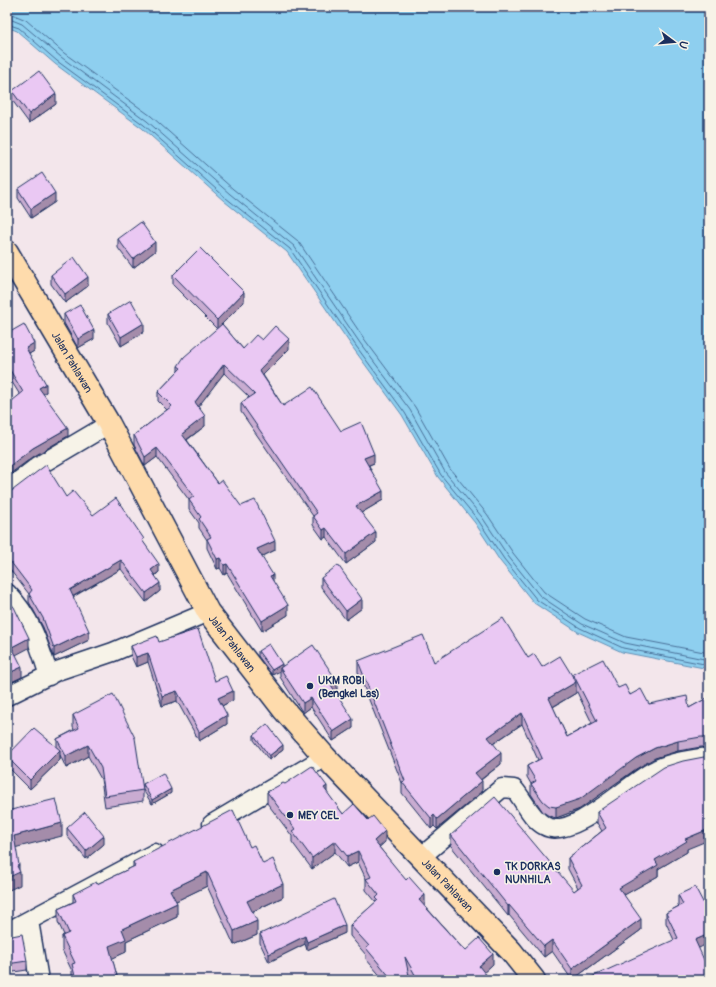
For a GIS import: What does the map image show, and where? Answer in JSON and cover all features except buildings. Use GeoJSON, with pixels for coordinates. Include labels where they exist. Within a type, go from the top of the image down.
{"type":"FeatureCollection","features":[{"type":"Feature","properties":{"kind":"highway","name":"Jalan Pahlawan"},"geometry":{"type":"LineString","coordinates":[[7,252],[109,424],[208,612],[284,710],[325,757],[510,951],[534,980]]}},
{"type":"Feature","properties":{"kind":"street"},"geometry":{"type":"LineString","coordinates":[[7,490],[38,466],[109,424]]}},
{"type":"Feature","properties":{"kind":"street"},"geometry":{"type":"LineString","coordinates":[[7,593],[25,613],[31,624],[48,676]]}},
{"type":"Feature","properties":{"kind":"street"},"geometry":{"type":"LineString","coordinates":[[7,696],[57,671],[113,652],[208,612]]}},
{"type":"Feature","properties":{"kind":"street"},"geometry":{"type":"LineString","coordinates":[[197,832],[325,757]]}},
{"type":"Feature","properties":{"kind":"street"},"geometry":{"type":"LineString","coordinates":[[421,857],[502,788],[514,789],[529,810],[546,827],[562,829],[587,817],[653,771],[665,766],[709,757]]}},
{"type":"Feature","properties":{"kind":"street"},"geometry":{"type":"LineString","coordinates":[[7,932],[111,875],[171,845]]}},
{"type":"Feature","properties":{"kind":"street"},"geometry":{"type":"LineString","coordinates":[[29,921],[38,980]]}},
{"type":"Feature","properties":{"kind":"water"},"geometry":{"type":"Polygon","coordinates":[[[7,7],[709,7],[709,669],[622,652],[578,632],[534,603],[500,561],[475,523],[438,477],[402,415],[353,348],[287,252],[224,201],[142,128],[55,64],[17,31],[7,27],[7,7]]]}},
{"type":"Feature","properties":{"kind":"place","name":"UKM ROBI (Bengkel Las)"},"geometry":{"type":"Point","coordinates":[310,686]}},
{"type":"Feature","properties":{"kind":"place","name":"MEY CEL"},"geometry":{"type":"Point","coordinates":[290,815]}},
{"type":"Feature","properties":{"kind":"place","name":"TK DORKAS NUNHILA"},"geometry":{"type":"Point","coordinates":[497,872]}}]}
